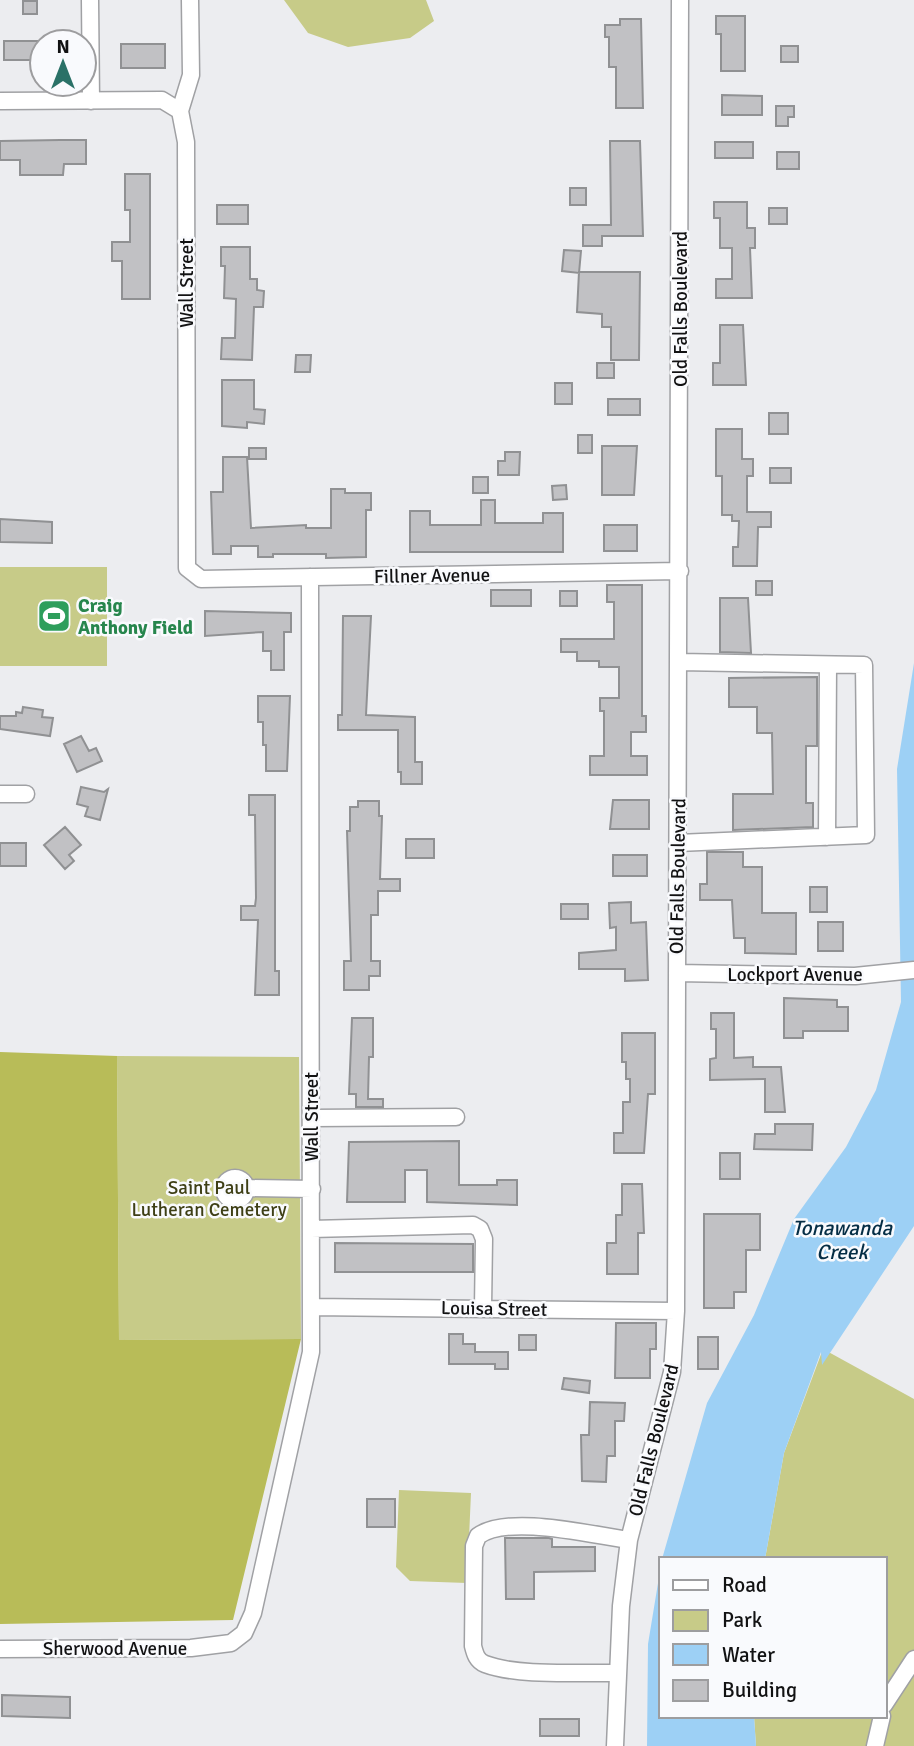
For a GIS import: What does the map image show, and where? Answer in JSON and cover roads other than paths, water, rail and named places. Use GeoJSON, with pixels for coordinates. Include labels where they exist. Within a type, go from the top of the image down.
{"type":"FeatureCollection","features":[{"type":"Feature","properties":{"kind":"street"},"geometry":{"type":"LineString","coordinates":[[90,0],[91,101]]}},
{"type":"Feature","properties":{"kind":"street","name":"Wall Street"},"geometry":{"type":"LineString","coordinates":[[187,568],[186,142],[180,111],[191,75],[190,0]]}},
{"type":"Feature","properties":{"kind":"street","name":"Old Falls Boulevard"},"geometry":{"type":"LineString","coordinates":[[615,1746],[617,1673],[629,1540],[671,1372],[676,1311],[680,0]]}},
{"type":"Feature","properties":{"kind":"street"},"geometry":{"type":"LineString","coordinates":[[0,100],[162,100],[180,111]]}},
{"type":"Feature","properties":{"kind":"street","name":"Fillner Avenue"},"geometry":{"type":"LineString","coordinates":[[187,568],[201,579],[680,570]]}},
{"type":"Feature","properties":{"kind":"street","name":"Wall Street"},"geometry":{"type":"LineString","coordinates":[[230,1643],[244,1633],[253,1613],[311,1352],[310,577]]}},
{"type":"Feature","properties":{"kind":"street"},"geometry":{"type":"LineString","coordinates":[[678,843],[866,835],[864,665],[679,662]]}},
{"type":"Feature","properties":{"kind":"street"},"geometry":{"type":"LineString","coordinates":[[827,836],[828,665]]}},
{"type":"Feature","properties":{"kind":"street"},"geometry":{"type":"LineString","coordinates":[[0,794],[26,793]]}},
{"type":"Feature","properties":{"kind":"street","name":"Lockport Avenue"},"geometry":{"type":"LineString","coordinates":[[677,973],[890,974],[914,970]]}},
{"type":"Feature","properties":{"kind":"street"},"geometry":{"type":"LineString","coordinates":[[311,1118],[456,1116]]}},
{"type":"Feature","properties":{"kind":"street"},"geometry":{"type":"LineString","coordinates":[[246,1188],[312,1189]]}},
{"type":"Feature","properties":{"kind":"street"},"geometry":{"type":"LineString","coordinates":[[311,1228],[473,1225],[480,1228],[484,1239],[484,1308]]}},
{"type":"Feature","properties":{"kind":"street","name":"Louisa Street"},"geometry":{"type":"LineString","coordinates":[[312,1307],[676,1311]]}},
{"type":"Feature","properties":{"kind":"street"},"geometry":{"type":"LineString","coordinates":[[617,1673],[521,1670],[483,1663],[476,1656],[473,1646],[474,1546],[478,1536],[499,1525],[629,1540]]}},
{"type":"Feature","properties":{"kind":"street","name":"Sherwood Avenue"},"geometry":{"type":"LineString","coordinates":[[0,1648],[191,1648],[230,1643]]}},
{"type":"Feature","properties":{"kind":"street"},"geometry":{"type":"LineString","coordinates":[[886,1702],[914,1659]]}},
{"type":"Feature","properties":{"kind":"street"},"geometry":{"type":"LineString","coordinates":[[875,1746],[882,1718]]}},
{"type":"Feature","properties":{"kind":"water","name":"Tonawanda Creek"},"geometry":{"type":"Polygon","coordinates":[[[914,663],[914,1226],[822,1365],[821,1352],[784,1453],[765,1557],[663,1557],[707,1403],[754,1315],[794,1219],[846,1147],[876,1090],[901,1002],[897,769],[914,663]]]}},
{"type":"Feature","properties":{"kind":"water"},"geometry":{"type":"Polygon","coordinates":[[[659,1577],[659,1718],[754,1718],[756,1746],[647,1746],[648,1644],[659,1577]]]}},
{"type":"Feature","properties":{"kind":"place","name":"Craig Anthony Field"},"geometry":{"type":"Point","coordinates":[54,616]}},
{"type":"Feature","properties":{"kind":"park label","name":"Saint Paul Lutheran Cemetery"},"geometry":{"type":"Point","coordinates":[209,1198]}}]}
